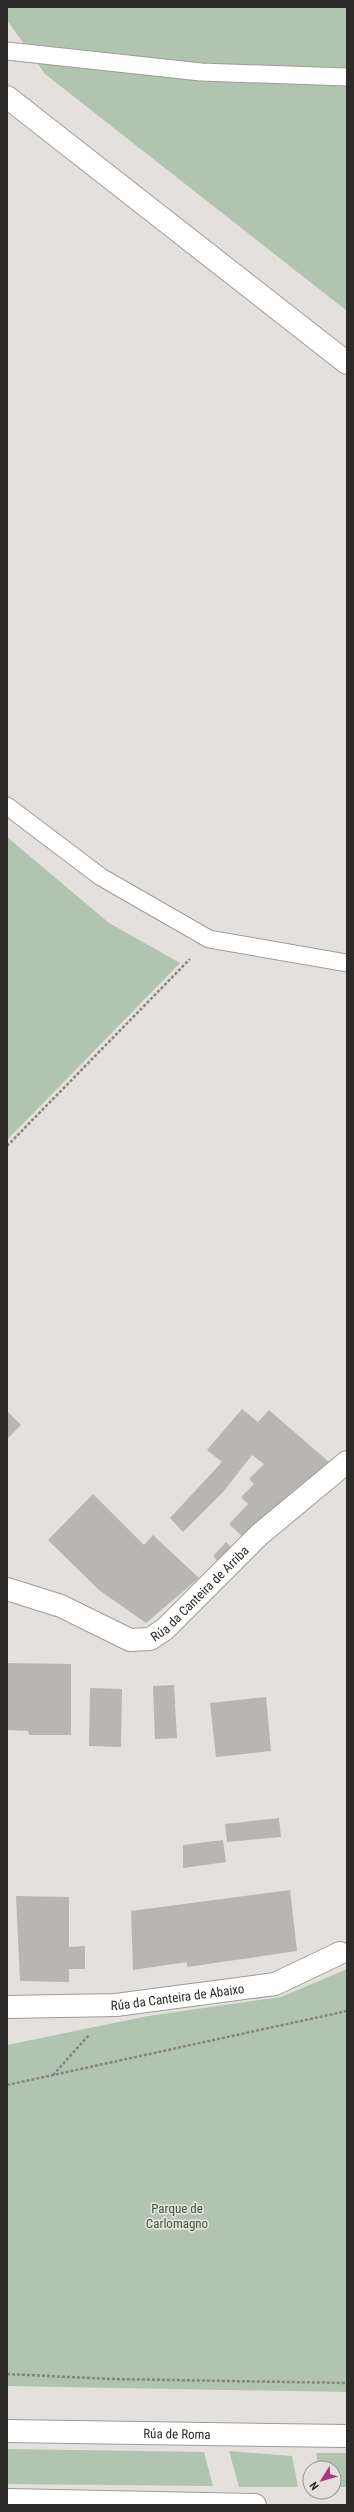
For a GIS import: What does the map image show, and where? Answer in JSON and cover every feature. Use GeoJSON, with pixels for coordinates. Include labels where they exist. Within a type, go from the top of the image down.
{"type":"FeatureCollection","features":[{"type":"Feature","properties":{"kind":"street"},"geometry":{"type":"LineString","coordinates":[[7,97],[347,363]]}},
{"type":"Feature","properties":{"kind":"street","name":"Rúa da Canteira de Arriba"},"geometry":{"type":"LineString","coordinates":[[7,1588],[60,1606],[130,1640],[150,1639],[165,1629],[259,1535],[347,1462]]}},
{"type":"Feature","properties":{"kind":"street","name":"Rúa da Canteira de Abaixo"},"geometry":{"type":"LineString","coordinates":[[7,2007],[116,2005],[275,1984],[340,1953]]}},
{"type":"Feature","properties":{"kind":"street","name":"Rúa de Roma"},"geometry":{"type":"LineString","coordinates":[[7,2431],[347,2436]]}},
{"type":"Feature","properties":{"kind":"street"},"geometry":{"type":"LineString","coordinates":[[7,2500],[255,2505]]}},
{"type":"Feature","properties":{"kind":"lane"},"geometry":{"type":"LineString","coordinates":[[7,51],[201,72],[347,77]]}},
{"type":"Feature","properties":{"kind":"lane"},"geometry":{"type":"LineString","coordinates":[[7,806],[101,877],[209,939],[347,963]]}},
{"type":"Feature","properties":{"kind":"path"},"geometry":{"type":"LineString","coordinates":[[7,1146],[209,939]]}},
{"type":"Feature","properties":{"kind":"path"},"geometry":{"type":"LineString","coordinates":[[53,2075],[116,2005]]}},
{"type":"Feature","properties":{"kind":"path"},"geometry":{"type":"LineString","coordinates":[[7,2086],[347,2011]]}},
{"type":"Feature","properties":{"kind":"path"},"geometry":{"type":"LineString","coordinates":[[7,2374],[111,2378],[347,2383]]}},
{"type":"Feature","properties":{"kind":"green space"},"geometry":{"type":"Polygon","coordinates":[[[7,7],[347,7],[347,311],[45,74],[7,20],[7,7]]]}},
{"type":"Feature","properties":{"kind":"green space"},"geometry":{"type":"Polygon","coordinates":[[[7,837],[109,923],[180,963],[7,1140],[7,837]]]}},
{"type":"Feature","properties":{"kind":"green space","name":"Parque de Carlomagno"},"geometry":{"type":"Polygon","coordinates":[[[347,1969],[347,2392],[7,2386],[7,2045],[148,2016],[281,1997],[347,1969]]]}},
{"type":"Feature","properties":{"kind":"green space"},"geometry":{"type":"Polygon","coordinates":[[[7,2449],[204,2452],[213,2486],[7,2484],[7,2449]]]}},
{"type":"Feature","properties":{"kind":"green space"},"geometry":{"type":"Polygon","coordinates":[[[229,2451],[292,2456],[298,2487],[239,2487],[229,2451]]]}},
{"type":"Feature","properties":{"kind":"green space"},"geometry":{"type":"Polygon","coordinates":[[[316,2453],[347,2453],[347,2487],[342,2487],[342,2460],[317,2460],[316,2453]]]}},
{"type":"Feature","properties":{"kind":"building"},"geometry":{"type":"Polygon","coordinates":[[[242,1409],[258,1422],[269,1410],[330,1463],[245,1539],[229,1524],[248,1504],[241,1497],[254,1484],[249,1479],[264,1464],[252,1455],[224,1491],[183,1532],[170,1518],[222,1462],[207,1450],[242,1409]]]}},
{"type":"Feature","properties":{"kind":"building"},"geometry":{"type":"Polygon","coordinates":[[[7,1411],[21,1425],[7,1439],[7,1411]]]}},
{"type":"Feature","properties":{"kind":"building"},"geometry":{"type":"Polygon","coordinates":[[[93,1494],[144,1545],[153,1535],[199,1578],[146,1623],[99,1590],[48,1540],[93,1494]]]}},
{"type":"Feature","properties":{"kind":"building"},"geometry":{"type":"Polygon","coordinates":[[[226,1542],[232,1548],[219,1562],[213,1556],[226,1542]]]}},
{"type":"Feature","properties":{"kind":"building"},"geometry":{"type":"Polygon","coordinates":[[[7,1663],[71,1664],[71,1735],[29,1735],[28,1731],[7,1730],[7,1663]]]}},
{"type":"Feature","properties":{"kind":"building"},"geometry":{"type":"Polygon","coordinates":[[[174,1685],[177,1738],[155,1739],[153,1686],[174,1685]]]}},
{"type":"Feature","properties":{"kind":"building"},"geometry":{"type":"Polygon","coordinates":[[[90,1688],[122,1689],[121,1747],[89,1746],[90,1688]]]}},
{"type":"Feature","properties":{"kind":"building"},"geometry":{"type":"Polygon","coordinates":[[[266,1697],[271,1751],[216,1757],[210,1703],[266,1697]]]}},
{"type":"Feature","properties":{"kind":"building"},"geometry":{"type":"Polygon","coordinates":[[[279,1818],[281,1837],[227,1842],[225,1824],[279,1818]]]}},
{"type":"Feature","properties":{"kind":"building"},"geometry":{"type":"Polygon","coordinates":[[[223,1840],[226,1862],[183,1868],[183,1845],[223,1840]]]}},
{"type":"Feature","properties":{"kind":"building"},"geometry":{"type":"Polygon","coordinates":[[[290,1890],[297,1951],[187,1967],[187,1962],[133,1970],[131,1911],[290,1890]]]}},
{"type":"Feature","properties":{"kind":"building"},"geometry":{"type":"Polygon","coordinates":[[[16,1896],[69,1897],[69,1947],[85,1946],[85,1969],[69,1969],[69,1982],[20,1981],[16,1896]]]}}]}
